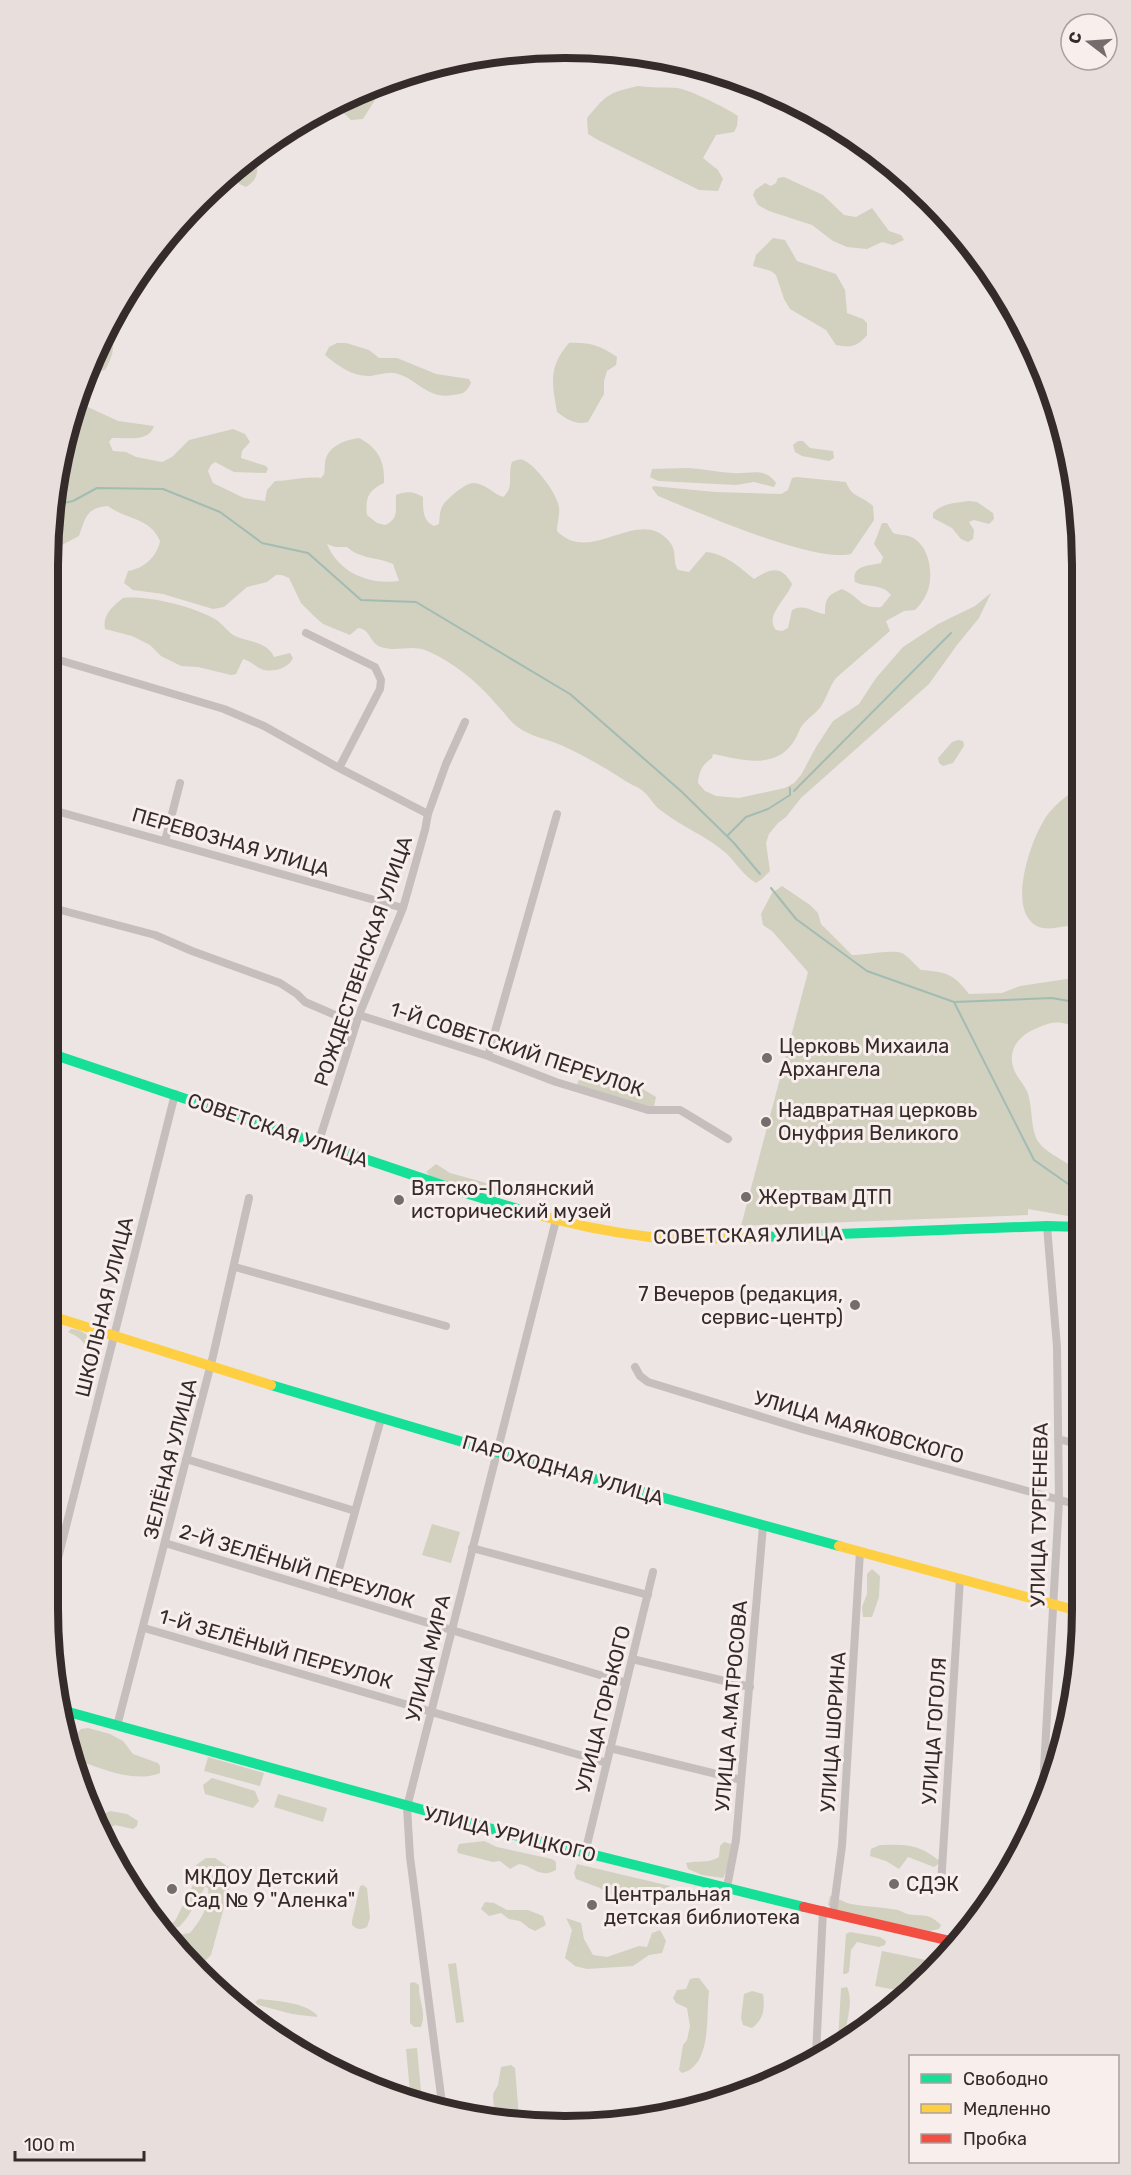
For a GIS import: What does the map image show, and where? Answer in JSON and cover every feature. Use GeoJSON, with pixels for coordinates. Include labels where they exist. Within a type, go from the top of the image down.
{"type":"FeatureCollection","features":[{"type":"Feature","properties":{"kind":"street"},"geometry":{"type":"LineString","coordinates":[[306,633],[375,668],[381,680],[380,689],[339,768]]}},
{"type":"Feature","properties":{"kind":"street"},"geometry":{"type":"LineString","coordinates":[[58,660],[224,710],[264,726],[428,814]]}},
{"type":"Feature","properties":{"kind":"street","name":"РОЖДЕСТВЕНСКАЯ УЛИЦА"},"geometry":{"type":"LineString","coordinates":[[318,1144],[358,1020],[403,908],[426,830],[428,814],[446,764],[465,722]]}},
{"type":"Feature","properties":{"kind":"street"},"geometry":{"type":"LineString","coordinates":[[165,841],[180,783]]}},
{"type":"Feature","properties":{"kind":"street","name":"ПЕРЕВОЗНАЯ УЛИЦА"},"geometry":{"type":"LineString","coordinates":[[58,811],[403,908]]}},
{"type":"Feature","properties":{"kind":"street"},"geometry":{"type":"LineString","coordinates":[[488,1056],[557,814]]}},
{"type":"Feature","properties":{"kind":"street","name":"1-Й СОВЕТСКИЙ ПЕРЕУЛОК"},"geometry":{"type":"LineString","coordinates":[[58,909],[155,935],[280,983],[305,1002],[358,1020],[488,1056],[556,1082],[648,1110],[680,1110],[728,1140]]}},
{"type":"Feature","properties":{"kind":"street","name":"СОВЕТСКАЯ УЛИЦА"},"geometry":{"type":"LineString","coordinates":[[58,1056],[472,1195],[556,1220],[650,1237],[701,1239],[1072,1227]]}},
{"type":"Feature","properties":{"kind":"street","name":"ШКОЛЬНАЯ УЛИЦА"},"geometry":{"type":"LineString","coordinates":[[58,1558],[175,1094]]}},
{"type":"Feature","properties":{"kind":"street","name":"ЗЕЛЁНАЯ УЛИЦА"},"geometry":{"type":"LineString","coordinates":[[117,1726],[235,1267],[249,1198]]}},
{"type":"Feature","properties":{"kind":"street","name":"УЛИЦА МИРА"},"geometry":{"type":"LineString","coordinates":[[442,2101],[410,1864],[407,1807],[556,1220]]}},
{"type":"Feature","properties":{"kind":"street","name":"УЛИЦА ТУРГЕНЕВА"},"geometry":{"type":"LineString","coordinates":[[1043,1779],[1059,1501],[1057,1347],[1047,1226]]}},
{"type":"Feature","properties":{"kind":"street"},"geometry":{"type":"LineString","coordinates":[[235,1267],[446,1326]]}},
{"type":"Feature","properties":{"kind":"street","name":"ПАРОХОДНАЯ УЛИЦА"},"geometry":{"type":"LineString","coordinates":[[58,1318],[381,1419],[1072,1610]]}},
{"type":"Feature","properties":{"kind":"street","name":"УЛИЦА МАЯКОВСКОГО"},"geometry":{"type":"LineString","coordinates":[[636,1367],[640,1376],[648,1382],[804,1430],[1072,1504]]}},
{"type":"Feature","properties":{"kind":"street"},"geometry":{"type":"LineString","coordinates":[[332,1594],[381,1419]]}},
{"type":"Feature","properties":{"kind":"street"},"geometry":{"type":"LineString","coordinates":[[1058,1439],[1072,1443]]}},
{"type":"Feature","properties":{"kind":"street"},"geometry":{"type":"LineString","coordinates":[[186,1460],[355,1511]]}},
{"type":"Feature","properties":{"kind":"street","name":"УЛИЦА А.МАТРОСОВА"},"geometry":{"type":"LineString","coordinates":[[727,1887],[736,1840],[763,1526]]}},
{"type":"Feature","properties":{"kind":"street","name":"2-Й ЗЕЛЁНЫЙ ПЕРЕУЛОК"},"geometry":{"type":"LineString","coordinates":[[165,1543],[626,1683]]}},
{"type":"Feature","properties":{"kind":"street"},"geometry":{"type":"LineString","coordinates":[[472,1548],[648,1595]]}},
{"type":"Feature","properties":{"kind":"street","name":"УЛИЦА ШОРИНА"},"geometry":{"type":"LineString","coordinates":[[816,2050],[828,1912],[842,1846],[860,1552]]}},
{"type":"Feature","properties":{"kind":"street","name":"УЛИЦА ГОРЬКОГО"},"geometry":{"type":"LineString","coordinates":[[585,1853],[653,1572]]}},
{"type":"Feature","properties":{"kind":"street","name":"УЛИЦА ГОГОЛЯ"},"geometry":{"type":"LineString","coordinates":[[941,1885],[960,1580]]}},
{"type":"Feature","properties":{"kind":"street","name":"1-Й ЗЕЛЁНЫЙ ПЕРЕУЛОК"},"geometry":{"type":"LineString","coordinates":[[144,1628],[607,1763]]}},
{"type":"Feature","properties":{"kind":"street"},"geometry":{"type":"LineString","coordinates":[[632,1659],[750,1687]]}},
{"type":"Feature","properties":{"kind":"street","name":"УЛИЦА УРИЦКОГО"},"geometry":{"type":"LineString","coordinates":[[69,1712],[407,1807],[585,1853],[950,1941]]}},
{"type":"Feature","properties":{"kind":"street"},"geometry":{"type":"LineString","coordinates":[[610,1748],[741,1780]]}},
{"type":"Feature","properties":{"kind":"shaded area"},"geometry":{"type":"Polygon","coordinates":[[[638,86],[683,89],[738,116],[734,132],[716,135],[703,158],[718,170],[723,179],[718,191],[699,190],[588,134],[587,118],[604,99],[614,93],[638,86]]]}},
{"type":"Feature","properties":{"kind":"shaded area"},"geometry":{"type":"Polygon","coordinates":[[[376,95],[363,119],[351,120],[341,111],[376,95]]]}},
{"type":"Feature","properties":{"kind":"shaded area"},"geometry":{"type":"Polygon","coordinates":[[[256,163],[257,172],[253,182],[246,187],[239,184],[238,179],[256,163]]]}},
{"type":"Feature","properties":{"kind":"shaded area"},"geometry":{"type":"Polygon","coordinates":[[[784,177],[823,195],[844,215],[856,217],[872,208],[889,231],[901,235],[904,240],[893,245],[882,242],[867,249],[847,247],[833,241],[812,225],[769,211],[758,205],[753,195],[755,190],[765,183],[771,186],[778,178],[784,177]]]}},
{"type":"Feature","properties":{"kind":"shaded area"},"geometry":{"type":"Polygon","coordinates":[[[773,238],[785,240],[797,261],[836,274],[845,290],[847,313],[867,323],[867,335],[860,342],[850,346],[836,345],[826,330],[790,309],[776,275],[771,271],[753,266],[756,255],[773,238]]]}},
{"type":"Feature","properties":{"kind":"shaded area"},"geometry":{"type":"Polygon","coordinates":[[[113,338],[113,349],[105,370],[97,371],[113,338]]]}},
{"type":"Feature","properties":{"kind":"shaded area"},"geometry":{"type":"Polygon","coordinates":[[[337,343],[346,343],[369,350],[379,358],[397,358],[436,374],[469,379],[471,383],[462,393],[444,396],[394,373],[358,375],[341,367],[325,355],[329,347],[337,343]]]}},
{"type":"Feature","properties":{"kind":"shaded area"},"geometry":{"type":"Polygon","coordinates":[[[569,343],[594,346],[617,357],[616,365],[607,371],[604,394],[588,422],[572,421],[557,412],[553,376],[558,360],[569,343]]]}},
{"type":"Feature","properties":{"kind":"shaded area"},"geometry":{"type":"Polygon","coordinates":[[[84,405],[118,421],[154,426],[147,435],[142,437],[112,438],[109,442],[113,451],[126,452],[136,457],[162,462],[172,457],[189,440],[233,429],[245,434],[250,442],[242,451],[241,458],[266,466],[268,469],[266,473],[234,472],[215,462],[208,471],[213,483],[244,498],[265,501],[267,490],[275,481],[321,478],[326,458],[332,449],[337,445],[359,438],[376,451],[382,462],[384,483],[371,492],[366,509],[367,515],[377,523],[385,525],[395,516],[396,495],[403,493],[410,492],[423,497],[425,518],[434,526],[439,524],[445,502],[470,484],[481,485],[503,497],[509,489],[512,462],[522,460],[530,464],[551,488],[559,507],[557,531],[570,540],[584,542],[628,531],[643,529],[656,531],[671,544],[678,570],[689,572],[706,552],[726,558],[754,579],[775,570],[784,573],[792,584],[774,613],[773,619],[776,630],[782,631],[788,628],[792,610],[800,607],[825,614],[828,598],[842,589],[868,606],[881,607],[891,595],[879,587],[855,582],[856,572],[862,567],[881,563],[883,557],[874,544],[882,523],[887,523],[893,533],[915,539],[925,550],[930,565],[930,581],[926,595],[915,610],[904,611],[886,621],[890,631],[836,678],[821,706],[801,727],[793,742],[784,752],[766,760],[755,761],[713,754],[706,763],[699,775],[698,783],[705,791],[716,796],[739,798],[785,788],[794,783],[833,721],[859,704],[876,678],[903,647],[938,624],[975,606],[991,593],[979,618],[929,684],[801,798],[769,834],[766,843],[770,871],[756,883],[727,854],[667,815],[640,789],[577,753],[519,728],[482,689],[448,662],[423,649],[381,647],[362,629],[358,628],[350,635],[323,624],[301,603],[289,578],[276,575],[267,582],[247,587],[224,607],[213,609],[163,594],[133,590],[124,583],[128,571],[139,568],[148,561],[156,552],[160,541],[156,533],[144,523],[108,506],[101,507],[91,511],[85,519],[79,536],[59,546],[68,467],[84,405]],[[327,544],[339,563],[356,575],[377,581],[399,581],[393,564],[357,554],[347,547],[327,544]]]}},
{"type":"Feature","properties":{"kind":"shaded area"},"geometry":{"type":"Polygon","coordinates":[[[798,441],[803,441],[810,448],[833,451],[834,458],[829,461],[802,456],[795,452],[793,445],[798,441]]]}},
{"type":"Feature","properties":{"kind":"shaded area"},"geometry":{"type":"Polygon","coordinates":[[[688,468],[732,473],[756,472],[767,475],[776,483],[774,487],[754,482],[736,485],[658,481],[650,477],[652,469],[688,468]]]}},
{"type":"Feature","properties":{"kind":"shaded area"},"geometry":{"type":"Polygon","coordinates":[[[792,478],[846,482],[854,494],[873,506],[874,520],[851,554],[833,555],[784,544],[658,496],[652,488],[653,486],[715,492],[781,494],[788,490],[792,478]]]}},
{"type":"Feature","properties":{"kind":"shaded area"},"geometry":{"type":"Polygon","coordinates":[[[977,502],[993,513],[994,519],[989,524],[974,520],[969,522],[974,530],[973,539],[968,542],[961,539],[952,528],[933,518],[933,513],[945,505],[977,502]]]}},
{"type":"Feature","properties":{"kind":"shaded area"},"geometry":{"type":"Polygon","coordinates":[[[123,598],[144,598],[193,609],[216,620],[235,636],[263,645],[274,657],[290,653],[293,658],[284,667],[270,671],[261,669],[243,659],[236,674],[231,675],[198,667],[181,666],[161,656],[150,645],[132,636],[105,629],[107,615],[123,598]]]}},
{"type":"Feature","properties":{"kind":"shaded area"},"geometry":{"type":"Polygon","coordinates":[[[963,741],[964,746],[953,763],[943,766],[939,763],[938,758],[952,742],[963,741]]]}},
{"type":"Feature","properties":{"kind":"shaded area"},"geometry":{"type":"Polygon","coordinates":[[[1072,792],[1072,926],[1046,928],[1035,925],[1027,917],[1023,905],[1024,875],[1032,845],[1046,817],[1072,792]]]}},
{"type":"Feature","properties":{"kind":"shaded area"},"geometry":{"type":"Polygon","coordinates":[[[782,886],[810,905],[818,913],[821,924],[852,955],[902,953],[921,970],[943,973],[953,978],[969,994],[1002,993],[1020,986],[1072,978],[1072,1026],[1058,1022],[1030,1031],[1015,1046],[1012,1059],[1016,1074],[1028,1094],[1034,1131],[1038,1141],[1048,1151],[1072,1166],[1072,1215],[1028,1209],[1028,1215],[741,1226],[808,972],[772,931],[763,925],[761,914],[772,893],[782,886]]]}},
{"type":"Feature","properties":{"kind":"shaded area"},"geometry":{"type":"Polygon","coordinates":[[[588,1076],[616,1078],[631,1083],[656,1097],[654,1106],[647,1107],[577,1085],[578,1081],[588,1076]]]}},
{"type":"Feature","properties":{"kind":"shaded area"},"geometry":{"type":"Polygon","coordinates":[[[436,1164],[450,1173],[508,1189],[507,1194],[498,1197],[430,1176],[426,1172],[436,1164]]]}},
{"type":"Feature","properties":{"kind":"shaded area"},"geometry":{"type":"Polygon","coordinates":[[[71,1329],[87,1335],[95,1348],[95,1365],[86,1379],[83,1377],[82,1369],[85,1346],[82,1341],[68,1332],[71,1329]]]}},
{"type":"Feature","properties":{"kind":"shaded area"},"geometry":{"type":"Polygon","coordinates":[[[432,1524],[460,1532],[451,1563],[422,1555],[432,1524]]]}},
{"type":"Feature","properties":{"kind":"shaded area"},"geometry":{"type":"Polygon","coordinates":[[[872,1569],[880,1576],[879,1597],[872,1617],[863,1617],[862,1607],[867,1594],[867,1574],[872,1569]]]}},
{"type":"Feature","properties":{"kind":"shaded area"},"geometry":{"type":"Polygon","coordinates":[[[88,1728],[110,1734],[123,1741],[133,1754],[158,1763],[160,1773],[139,1777],[127,1776],[82,1762],[75,1736],[81,1729],[88,1728]]]}},
{"type":"Feature","properties":{"kind":"shaded area"},"geometry":{"type":"Polygon","coordinates":[[[208,1757],[264,1773],[260,1786],[204,1771],[208,1757]]]}},
{"type":"Feature","properties":{"kind":"shaded area"},"geometry":{"type":"Polygon","coordinates":[[[212,1778],[255,1791],[259,1801],[253,1808],[205,1794],[203,1785],[212,1778]]]}},
{"type":"Feature","properties":{"kind":"shaded area"},"geometry":{"type":"Polygon","coordinates":[[[278,1794],[327,1808],[323,1822],[274,1807],[278,1794]]]}},
{"type":"Feature","properties":{"kind":"shaded area"},"geometry":{"type":"Polygon","coordinates":[[[110,1811],[127,1814],[138,1821],[137,1826],[133,1829],[115,1825],[109,1829],[113,1838],[102,1815],[110,1811]]]}},
{"type":"Feature","properties":{"kind":"shaded area"},"geometry":{"type":"Polygon","coordinates":[[[484,1841],[497,1847],[552,1859],[556,1862],[556,1870],[541,1873],[519,1864],[510,1869],[500,1861],[493,1862],[458,1853],[459,1844],[484,1841]]]}},
{"type":"Feature","properties":{"kind":"shaded area"},"geometry":{"type":"Polygon","coordinates":[[[724,1842],[731,1844],[728,1866],[723,1878],[702,1875],[688,1869],[686,1863],[719,1857],[720,1846],[724,1842]]]}},
{"type":"Feature","properties":{"kind":"shaded area"},"geometry":{"type":"Polygon","coordinates":[[[880,1845],[912,1846],[941,1862],[934,1867],[908,1857],[899,1869],[886,1861],[870,1856],[871,1849],[880,1845]]]}},
{"type":"Feature","properties":{"kind":"shaded area"},"geometry":{"type":"Polygon","coordinates":[[[206,1858],[215,1858],[230,1868],[232,1878],[211,1955],[203,1963],[177,1935],[190,1933],[197,1923],[208,1901],[208,1888],[205,1887],[187,1918],[179,1927],[171,1928],[168,1924],[170,1925],[175,1921],[197,1877],[195,1866],[206,1858]]]}},
{"type":"Feature","properties":{"kind":"shaded area"},"geometry":{"type":"Polygon","coordinates":[[[577,1864],[670,1886],[670,1899],[663,1901],[642,1898],[636,1890],[631,1896],[607,1894],[600,1888],[576,1879],[574,1873],[577,1864]]]}},
{"type":"Feature","properties":{"kind":"shaded area"},"geometry":{"type":"Polygon","coordinates":[[[360,1886],[367,1888],[370,1918],[367,1927],[359,1929],[352,1925],[352,1921],[360,1886]]]}},
{"type":"Feature","properties":{"kind":"shaded area"},"geometry":{"type":"Polygon","coordinates":[[[830,1896],[851,1904],[898,1910],[907,1914],[928,1917],[941,1925],[939,1929],[929,1931],[837,1911],[828,1905],[830,1896]]]}},
{"type":"Feature","properties":{"kind":"shaded area"},"geometry":{"type":"Polygon","coordinates":[[[485,1902],[494,1903],[507,1910],[528,1910],[543,1916],[546,1925],[535,1931],[520,1921],[509,1919],[501,1913],[489,1916],[481,1909],[485,1902]]]}},
{"type":"Feature","properties":{"kind":"shaded area"},"geometry":{"type":"Polygon","coordinates":[[[714,1910],[767,1920],[766,1925],[714,1923],[710,1915],[714,1910]]]}},
{"type":"Feature","properties":{"kind":"shaded area"},"geometry":{"type":"Polygon","coordinates":[[[566,1918],[581,1923],[584,1939],[593,1955],[607,1957],[639,1946],[647,1947],[652,1933],[660,1930],[666,1941],[662,1953],[649,1955],[633,1966],[587,1969],[575,1966],[565,1958],[572,1930],[566,1918]]]}},
{"type":"Feature","properties":{"kind":"shaded area"},"geometry":{"type":"Polygon","coordinates":[[[850,1932],[880,1937],[886,1941],[885,1945],[879,1947],[857,1942],[851,1950],[849,1972],[843,1974],[846,1934],[850,1932]]]}},
{"type":"Feature","properties":{"kind":"shaded area"},"geometry":{"type":"Polygon","coordinates":[[[882,1951],[931,1961],[900,1991],[875,1986],[882,1951]]]}},
{"type":"Feature","properties":{"kind":"shaded area"},"geometry":{"type":"Polygon","coordinates":[[[456,1963],[464,2022],[456,2023],[448,1964],[456,1963]]]}},
{"type":"Feature","properties":{"kind":"shaded area"},"geometry":{"type":"Polygon","coordinates":[[[699,1978],[709,1991],[706,2038],[698,2061],[692,2068],[682,2073],[679,2070],[683,2045],[687,2040],[690,2026],[687,2008],[676,2003],[673,1998],[677,1990],[686,1989],[690,1979],[699,1978]]]}},
{"type":"Feature","properties":{"kind":"shaded area"},"geometry":{"type":"Polygon","coordinates":[[[414,1982],[419,1985],[423,2011],[421,2027],[414,2027],[410,2023],[410,1983],[414,1982]]]}},
{"type":"Feature","properties":{"kind":"shaded area"},"geometry":{"type":"Polygon","coordinates":[[[847,1987],[850,2005],[846,2032],[838,2037],[841,1988],[847,1987]]]}},
{"type":"Feature","properties":{"kind":"shaded area"},"geometry":{"type":"Polygon","coordinates":[[[752,1991],[763,1994],[764,2004],[761,2017],[752,2028],[743,2025],[741,2018],[744,1994],[752,1991]]]}},
{"type":"Feature","properties":{"kind":"shaded area"},"geometry":{"type":"Polygon","coordinates":[[[259,1999],[305,2007],[317,2017],[292,2014],[258,2005],[255,2002],[259,1999]]]}},
{"type":"Feature","properties":{"kind":"shaded area"},"geometry":{"type":"Polygon","coordinates":[[[417,2048],[421,2091],[410,2092],[406,2049],[417,2048]]]}},
{"type":"Feature","properties":{"kind":"shaded area"},"geometry":{"type":"Polygon","coordinates":[[[511,2065],[515,2068],[519,2114],[494,2111],[493,2094],[498,2085],[501,2067],[511,2065]]]}},
{"type":"Feature","properties":{"kind":"waterway"},"geometry":{"type":"LineString","coordinates":[[63,503],[73,501],[97,488],[163,489],[220,512],[262,543],[308,553],[361,600],[416,602],[570,694],[682,792],[734,843],[760,874]]}},
{"type":"Feature","properties":{"kind":"waterway"},"geometry":{"type":"LineString","coordinates":[[794,791],[951,633]]}},
{"type":"Feature","properties":{"kind":"waterway"},"geometry":{"type":"LineString","coordinates":[[727,836],[746,817],[768,809],[790,795],[790,788]]}},
{"type":"Feature","properties":{"kind":"waterway"},"geometry":{"type":"LineString","coordinates":[[771,888],[796,919],[867,971],[954,1002],[1052,998],[1072,1002]]}},
{"type":"Feature","properties":{"kind":"waterway"},"geometry":{"type":"LineString","coordinates":[[954,1002],[1034,1160],[1072,1187]]}},
{"type":"Feature","properties":{"kind":"traffic: fast"},"geometry":{"type":"LineString","coordinates":[[58,1056],[524,1211]]}},
{"type":"Feature","properties":{"kind":"traffic: fast"},"geometry":{"type":"LineString","coordinates":[[760,1237],[1072,1227]]}},
{"type":"Feature","properties":{"kind":"traffic: fast"},"geometry":{"type":"LineString","coordinates":[[271,1385],[486,1449],[839,1546]]}},
{"type":"Feature","properties":{"kind":"traffic: fast"},"geometry":{"type":"LineString","coordinates":[[69,1712],[510,1834],[804,1907]]}},
{"type":"Feature","properties":{"kind":"traffic: slow"},"geometry":{"type":"LineString","coordinates":[[524,1211],[587,1227],[650,1237],[691,1239],[760,1237]]}},
{"type":"Feature","properties":{"kind":"traffic: slow"},"geometry":{"type":"LineString","coordinates":[[58,1318],[271,1385]]}},
{"type":"Feature","properties":{"kind":"traffic: slow"},"geometry":{"type":"LineString","coordinates":[[839,1546],[1072,1609]]}},
{"type":"Feature","properties":{"kind":"traffic: jam"},"geometry":{"type":"LineString","coordinates":[[804,1907],[950,1941]]}},
{"type":"Feature","properties":{"kind":"place","name":"Церковь Михаила Архангела"},"geometry":{"type":"Point","coordinates":[767,1058]}},
{"type":"Feature","properties":{"kind":"place","name":"Надвратная церковь Онуфрия Великого"},"geometry":{"type":"Point","coordinates":[766,1122]}},
{"type":"Feature","properties":{"kind":"place","name":"Жертвам ДТП"},"geometry":{"type":"Point","coordinates":[746,1197]}},
{"type":"Feature","properties":{"kind":"place","name":"Вятско-Полянский исторический музей"},"geometry":{"type":"Point","coordinates":[399,1200]}},
{"type":"Feature","properties":{"kind":"place","name":"7 Вечеров (редакция, сервис-центр)"},"geometry":{"type":"Point","coordinates":[855,1305]}},
{"type":"Feature","properties":{"kind":"place","name":"СДЭК"},"geometry":{"type":"Point","coordinates":[894,1884]}},
{"type":"Feature","properties":{"kind":"place","name":"МКДОУ Детский Сад № 9 \"Аленка\""},"geometry":{"type":"Point","coordinates":[172,1889]}},
{"type":"Feature","properties":{"kind":"place","name":"Центральная детская библиотека"},"geometry":{"type":"Point","coordinates":[592,1905]}}]}
